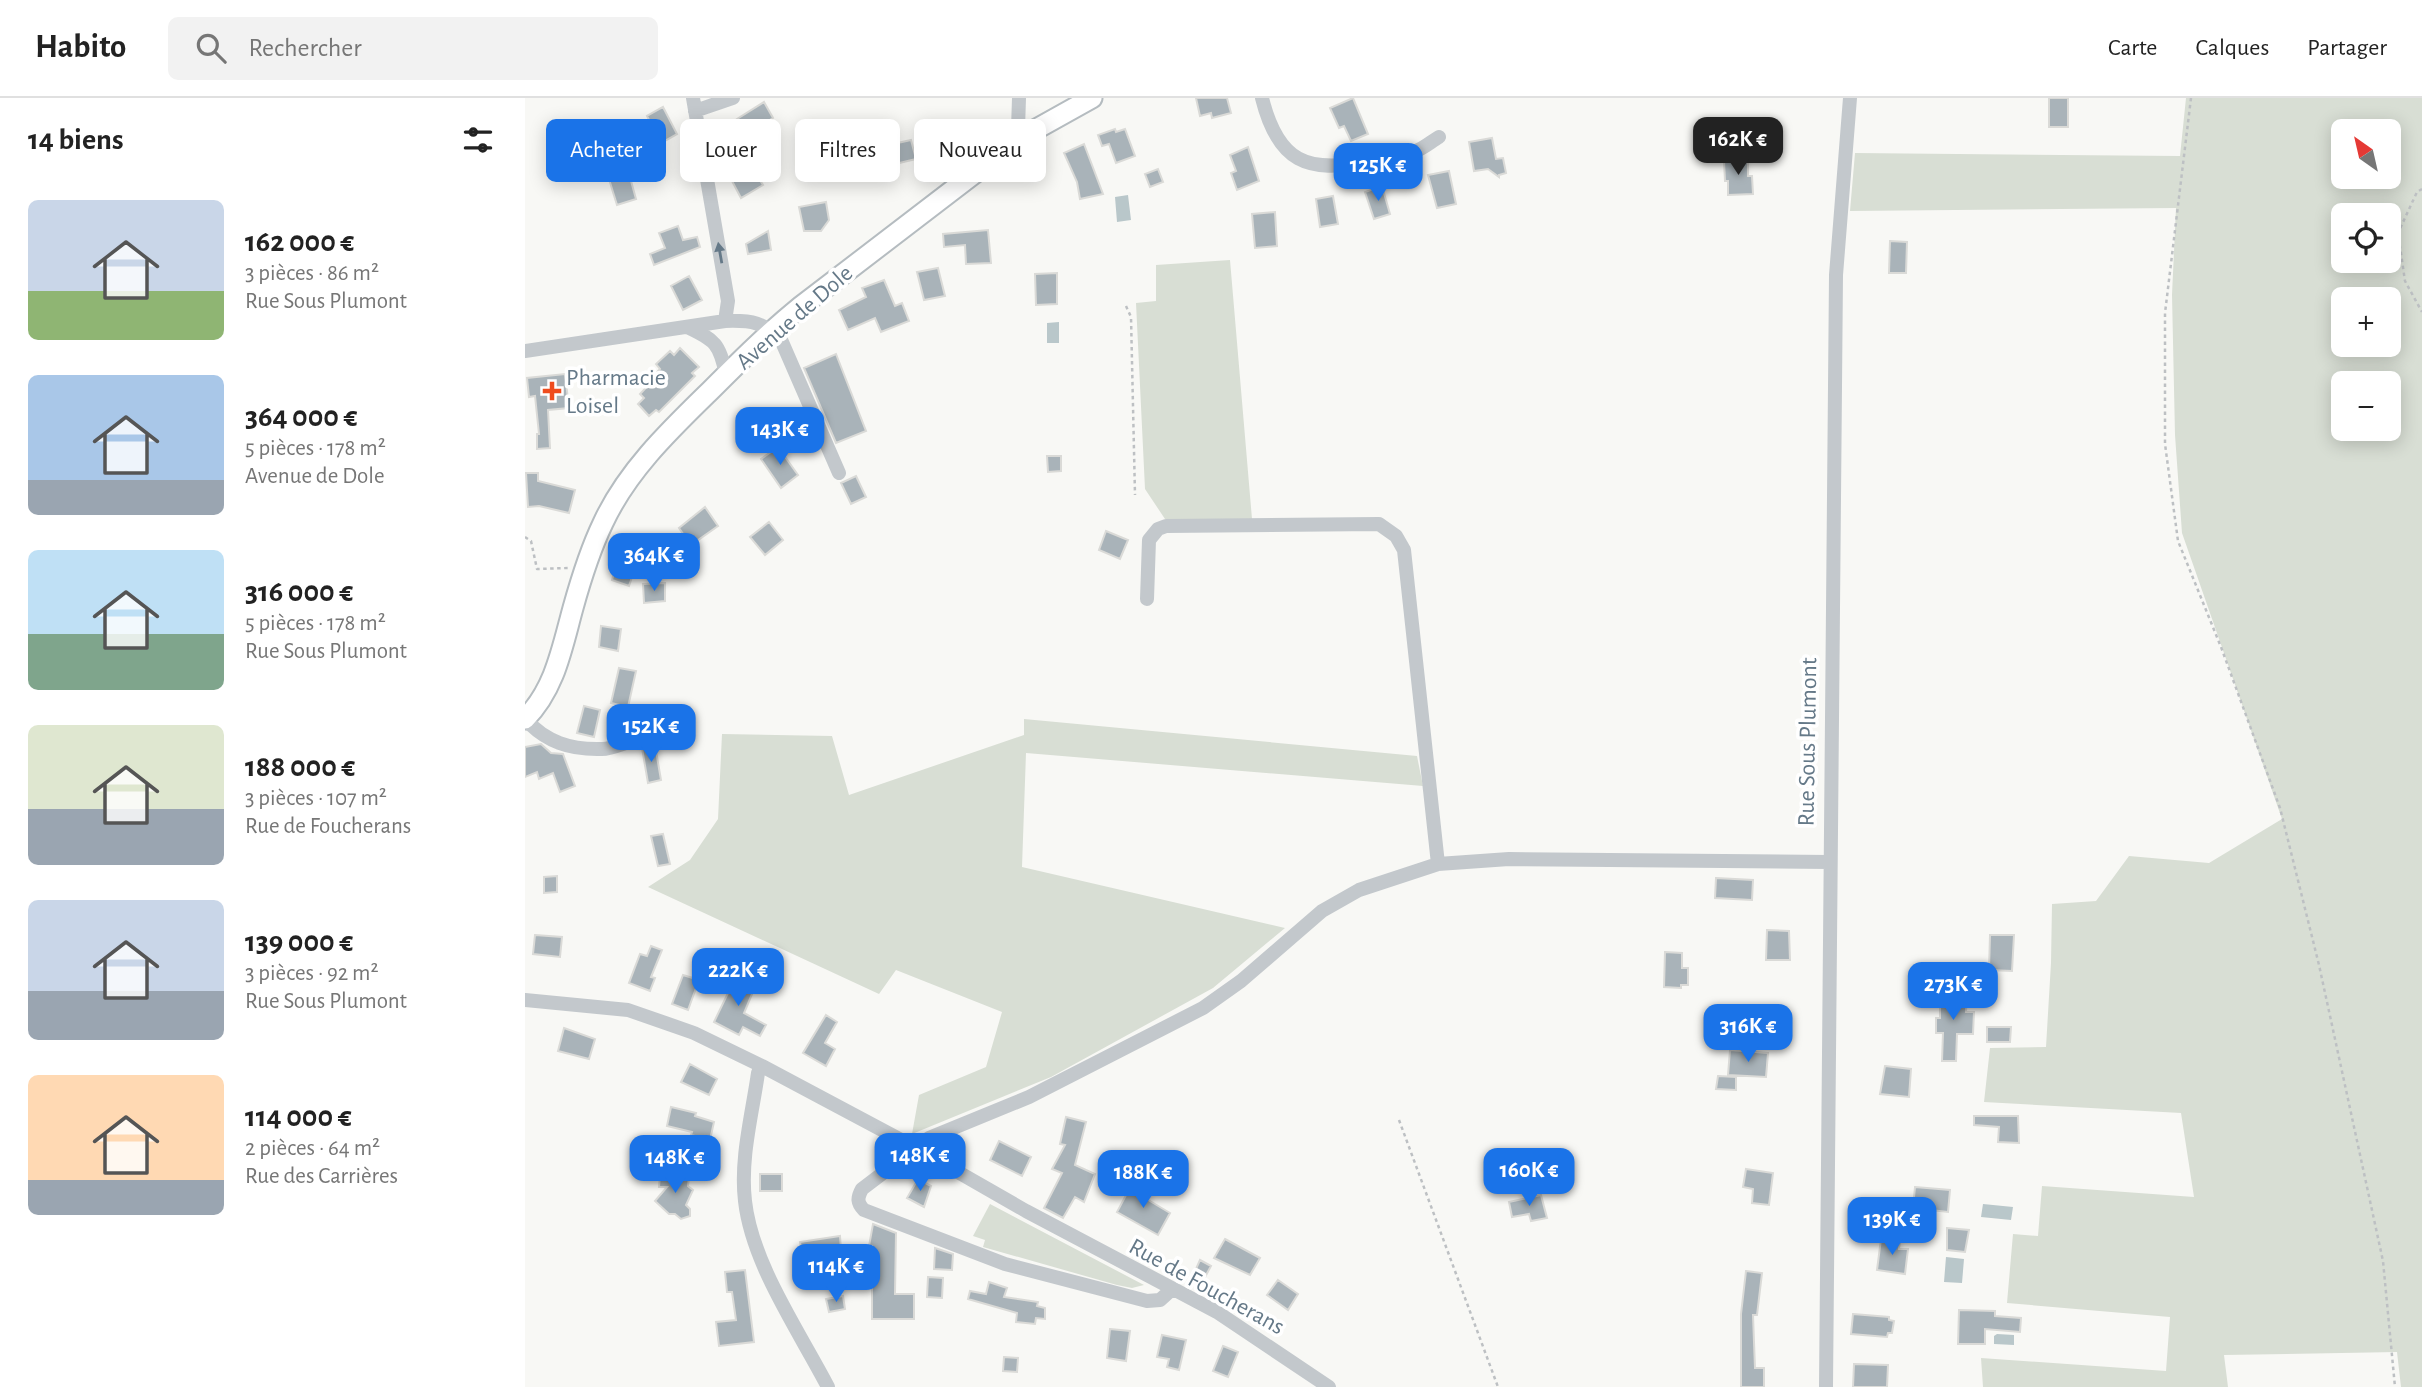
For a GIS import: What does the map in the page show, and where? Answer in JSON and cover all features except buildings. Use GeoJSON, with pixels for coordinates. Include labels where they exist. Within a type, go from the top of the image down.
{"type":"FeatureCollection","features":[{"type":"Feature","properties":{"kind":"main road","name":"Avenue de Dole"},"geometry":{"type":"LineString","coordinates":[[1046,123],[1092,98]]}},
{"type":"Feature","properties":{"kind":"main road","name":"Avenue de Dole"},"geometry":{"type":"LineString","coordinates":[[525,719],[540,702],[553,676],[586,567],[611,506],[647,457],[772,330],[960,182]]}},
{"type":"Feature","properties":{"kind":"street"},"geometry":{"type":"LineString","coordinates":[[725,321],[728,301],[694,105],[733,98]]}},
{"type":"Feature","properties":{"kind":"street"},"geometry":{"type":"LineString","coordinates":[[1018,119],[1019,98]]}},
{"type":"Feature","properties":{"kind":"street"},"geometry":{"type":"LineString","coordinates":[[1262,98],[1275,137],[1284,147],[1295,157],[1326,167],[1342,167],[1416,152],[1439,136]]}},
{"type":"Feature","properties":{"kind":"street","name":"Rue Sous Plumont"},"geometry":{"type":"LineString","coordinates":[[1826,1387],[1836,275],[1850,98]]}},
{"type":"Feature","properties":{"kind":"street"},"geometry":{"type":"LineString","coordinates":[[525,351],[725,321],[749,320],[772,330],[782,342],[839,473]]}},
{"type":"Feature","properties":{"kind":"street"},"geometry":{"type":"LineString","coordinates":[[685,327],[712,338],[722,354],[726,375]]}},
{"type":"Feature","properties":{"kind":"street"},"geometry":{"type":"LineString","coordinates":[[1147,599],[1149,540],[1158,529],[1165,526],[1379,524],[1396,536],[1404,550],[1438,864]]}},
{"type":"Feature","properties":{"kind":"street"},"geometry":{"type":"LineString","coordinates":[[525,719],[548,740],[560,744],[604,750],[635,740]]}},
{"type":"Feature","properties":{"kind":"street"},"geometry":{"type":"LineString","coordinates":[[1171,1290],[1160,1300],[1147,1301],[1005,1265],[864,1210],[858,1201],[862,1189],[929,1138],[1029,1097],[1203,1008],[1241,981],[1322,911],[1359,890],[1438,864],[1569,858],[1829,862]]}},
{"type":"Feature","properties":{"kind":"street","name":"Rue de Foucherans"},"geometry":{"type":"LineString","coordinates":[[525,1000],[597,1006],[649,1016],[694,1033],[916,1148],[1171,1290],[1217,1312],[1329,1387]]}},
{"type":"Feature","properties":{"kind":"street"},"geometry":{"type":"LineString","coordinates":[[762,1066],[758,1073],[745,1154],[745,1202],[749,1223],[759,1258],[828,1387]]}},
{"type":"Feature","properties":{"kind":"path"},"geometry":{"type":"LineString","coordinates":[[2191,98],[2165,313],[2165,444],[2178,541],[2221,647],[2283,821],[2324,990],[2383,1261],[2395,1387]]}},
{"type":"Feature","properties":{"kind":"path"},"geometry":{"type":"LineString","coordinates":[[2422,189],[2417,191],[2398,233],[2405,281],[2422,312]]}},
{"type":"Feature","properties":{"kind":"path"},"geometry":{"type":"LineString","coordinates":[[1126,306],[1131,317],[1135,495]]}},
{"type":"Feature","properties":{"kind":"path"},"geometry":{"type":"LineString","coordinates":[[525,537],[531,541],[537,569],[571,568],[576,564]]}},
{"type":"Feature","properties":{"kind":"path"},"geometry":{"type":"LineString","coordinates":[[1399,1120],[1498,1387]]}},
{"type":"Feature","properties":{"kind":"shaded area"},"geometry":{"type":"Polygon","coordinates":[[[2186,98],[2422,98],[2422,1387],[2401,1387],[2397,1352],[2224,1355],[2228,1387],[1983,1387],[1981,1358],[2166,1371],[2170,1317],[2007,1303],[2013,1234],[2038,1236],[2042,1186],[2194,1197],[2181,1113],[1984,1102],[1990,1048],[2046,1047],[2052,904],[2096,901],[2129,856],[2209,863],[2282,819],[2182,533],[2175,435],[2172,295],[2176,208],[1850,211],[1855,153],[2180,156],[2186,98]]]}},
{"type":"Feature","properties":{"kind":"shaded area"},"geometry":{"type":"Polygon","coordinates":[[[1128,195],[1131,220],[1117,222],[1115,197],[1128,195]]]}},
{"type":"Feature","properties":{"kind":"shaded area"},"geometry":{"type":"Polygon","coordinates":[[[1230,260],[1252,519],[1165,519],[1145,489],[1136,303],[1156,301],[1156,265],[1230,260]]]}},
{"type":"Feature","properties":{"kind":"shaded area"},"geometry":{"type":"Polygon","coordinates":[[[1059,322],[1059,343],[1047,343],[1047,323],[1059,322]]]}},
{"type":"Feature","properties":{"kind":"shaded area"},"geometry":{"type":"Polygon","coordinates":[[[1024,719],[1417,756],[1423,786],[1026,753],[1022,867],[1285,928],[1213,988],[1051,1077],[912,1134],[919,1095],[986,1067],[1002,1012],[896,970],[879,994],[648,887],[690,860],[718,819],[722,734],[832,736],[849,795],[1024,735],[1024,719]]]}},
{"type":"Feature","properties":{"kind":"shaded area"},"geometry":{"type":"Polygon","coordinates":[[[990,1204],[1144,1285],[1132,1288],[1117,1285],[983,1247],[985,1240],[973,1236],[990,1204]]]}},
{"type":"Feature","properties":{"kind":"shaded area"},"geometry":{"type":"Polygon","coordinates":[[[1983,1204],[2013,1207],[2011,1220],[1981,1217],[1983,1204]]]}},
{"type":"Feature","properties":{"kind":"shaded area"},"geometry":{"type":"Polygon","coordinates":[[[1946,1257],[1964,1259],[1962,1283],[1944,1282],[1946,1257]]]}},
{"type":"Feature","properties":{"kind":"shaded area"},"geometry":{"type":"Polygon","coordinates":[[[2014,1335],[2014,1345],[1994,1344],[1994,1336],[2014,1335]]]}},
{"type":"Feature","properties":{"kind":"place","name":"Pharmacie Loisel"},"geometry":{"type":"Point","coordinates":[552,391]}}]}
